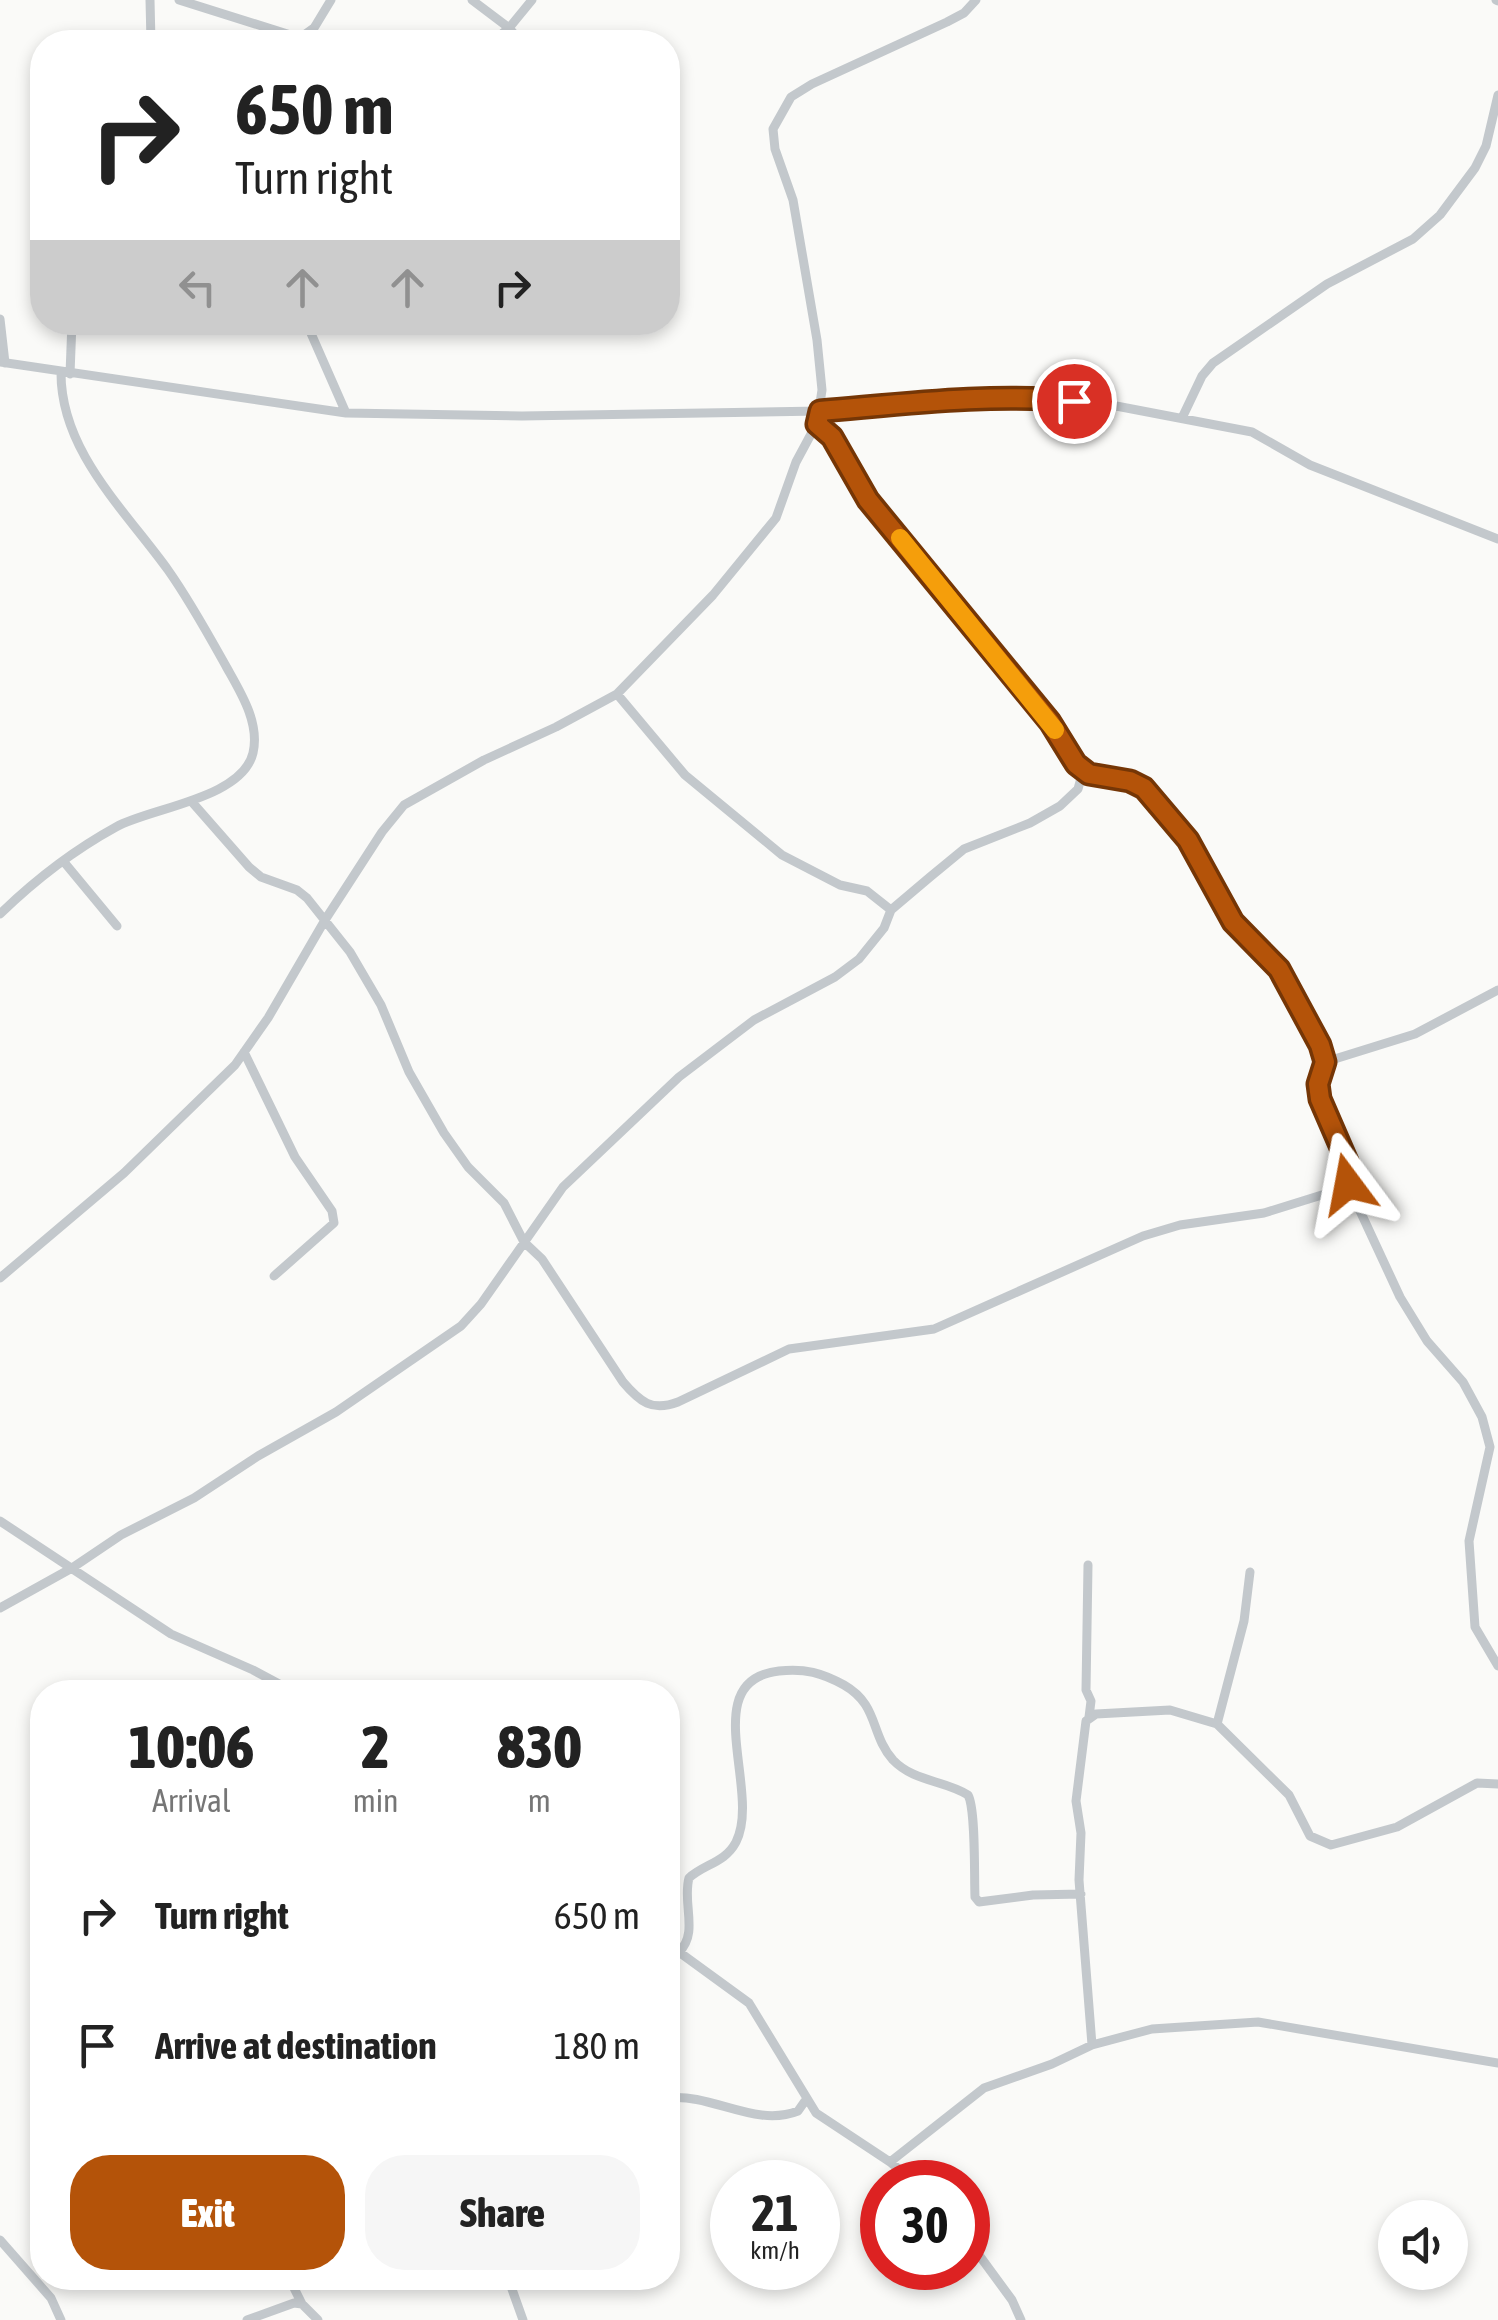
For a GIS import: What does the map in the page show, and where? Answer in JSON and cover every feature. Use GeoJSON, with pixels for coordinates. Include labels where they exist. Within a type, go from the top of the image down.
{"type":"FeatureCollection","features":[{"type":"Feature","properties":{"kind":"street"},"geometry":{"type":"LineString","coordinates":[[150,0],[151,30]]}},
{"type":"Feature","properties":{"kind":"street"},"geometry":{"type":"LineString","coordinates":[[179,0],[275,30]]}},
{"type":"Feature","properties":{"kind":"street"},"geometry":{"type":"LineString","coordinates":[[311,30],[332,0]]}},
{"type":"Feature","properties":{"kind":"street"},"geometry":{"type":"LineString","coordinates":[[472,0],[509,28]]}},
{"type":"Feature","properties":{"kind":"street"},"geometry":{"type":"LineString","coordinates":[[507,30],[532,0]]}},
{"type":"Feature","properties":{"kind":"street"},"geometry":{"type":"LineString","coordinates":[[0,1278],[124,1173],[244,1052],[382,832],[404,805],[617,694],[713,595],[776,518],[796,462],[817,424],[821,365],[792,200],[775,149],[773,129],[791,98],[812,84],[948,22],[976,0]]}},
{"type":"Feature","properties":{"kind":"street"},"geometry":{"type":"LineString","coordinates":[[1182,418],[1202,376],[1214,362],[1328,284],[1412,239],[1440,215],[1476,168],[1486,146],[1498,95]]}},
{"type":"Feature","properties":{"kind":"street"},"geometry":{"type":"LineString","coordinates":[[0,320],[2,362],[346,413],[522,416],[820,411],[1022,396],[1110,406],[1252,432],[1310,465],[1498,540]]}},
{"type":"Feature","properties":{"kind":"street"},"geometry":{"type":"LineString","coordinates":[[0,914],[119,824],[192,802],[232,778],[251,759],[254,748],[250,712],[181,590],[77,444],[63,406],[70,335]]}},
{"type":"Feature","properties":{"kind":"street"},"geometry":{"type":"LineString","coordinates":[[312,335],[346,413]]}},
{"type":"Feature","properties":{"kind":"street"},"geometry":{"type":"LineString","coordinates":[[817,424],[832,437],[868,500],[1050,722],[1083,772],[1130,781],[1144,788],[1166,811],[1188,840],[1233,922],[1279,969],[1330,1060]]}},
{"type":"Feature","properties":{"kind":"street"},"geometry":{"type":"LineString","coordinates":[[617,694],[685,775],[782,854],[840,884],[867,891],[891,910]]}},
{"type":"Feature","properties":{"kind":"street"},"geometry":{"type":"LineString","coordinates":[[0,1608],[336,1412],[462,1326],[563,1187],[679,1077],[754,1020],[835,977],[859,958],[884,928],[891,910],[964,849],[1030,823],[1060,806],[1078,789],[1083,772]]}},
{"type":"Feature","properties":{"kind":"street"},"geometry":{"type":"LineString","coordinates":[[192,802],[249,867],[261,877],[296,890],[316,907],[364,974],[409,1072],[444,1134],[468,1167],[504,1203],[524,1242],[542,1259],[622,1382],[651,1407],[663,1408],[790,1349],[934,1329],[1143,1236],[1180,1225],[1289,1206],[1348,1184]]}},
{"type":"Feature","properties":{"kind":"street"},"geometry":{"type":"LineString","coordinates":[[64,862],[117,926]]}},
{"type":"Feature","properties":{"kind":"street"},"geometry":{"type":"LineString","coordinates":[[1498,990],[1415,1034],[1330,1060],[1318,1084],[1320,1099],[1349,1166],[1348,1184],[1400,1297],[1427,1341],[1463,1382],[1482,1417],[1490,1447],[1469,1541],[1475,1627],[1498,1666]]}},
{"type":"Feature","properties":{"kind":"street"},"geometry":{"type":"LineString","coordinates":[[244,1052],[295,1157],[332,1211],[334,1222],[274,1276]]}},
{"type":"Feature","properties":{"kind":"street"},"geometry":{"type":"LineString","coordinates":[[0,1522],[171,1634],[272,1680]]}},
{"type":"Feature","properties":{"kind":"street"},"geometry":{"type":"LineString","coordinates":[[1088,1564],[1086,1690],[1091,1701],[1077,1789],[1092,2045]]}},
{"type":"Feature","properties":{"kind":"street"},"geometry":{"type":"LineString","coordinates":[[1217,1724],[1244,1620],[1250,1572]]}},
{"type":"Feature","properties":{"kind":"street"},"geometry":{"type":"LineString","coordinates":[[887,2160],[816,2113],[749,2003],[680,1952],[690,1936],[688,1878],[718,1862],[738,1840],[743,1793],[734,1708],[744,1689],[762,1673],[814,1670],[866,1700],[892,1758],[922,1780],[968,1795],[974,1816],[971,1840],[975,1897],[979,1902],[1081,1894]]}},
{"type":"Feature","properties":{"kind":"street"},"geometry":{"type":"LineString","coordinates":[[1089,1717],[1170,1710],[1217,1724],[1289,1795],[1310,1836],[1332,1845],[1397,1827],[1478,1784],[1498,1784]]}},
{"type":"Feature","properties":{"kind":"street"},"geometry":{"type":"LineString","coordinates":[[893,2160],[984,2088],[1092,2045],[1152,2029],[1258,2022],[1498,2063]]}},
{"type":"Feature","properties":{"kind":"street"},"geometry":{"type":"LineString","coordinates":[[680,2098],[699,2099],[767,2116],[798,2111],[806,2100]]}},
{"type":"Feature","properties":{"kind":"street"},"geometry":{"type":"LineString","coordinates":[[0,2240],[30,2274]]}},
{"type":"Feature","properties":{"kind":"street"},"geometry":{"type":"LineString","coordinates":[[990,2270],[1022,2320]]}},
{"type":"Feature","properties":{"kind":"street"},"geometry":{"type":"LineString","coordinates":[[44,2290],[61,2320]]}},
{"type":"Feature","properties":{"kind":"street"},"geometry":{"type":"LineString","coordinates":[[296,2290],[302,2304],[318,2320]]}},
{"type":"Feature","properties":{"kind":"street"},"geometry":{"type":"LineString","coordinates":[[512,2290],[523,2320]]}},
{"type":"Feature","properties":{"kind":"street"},"geometry":{"type":"LineString","coordinates":[[246,2320],[283,2306],[302,2304]]}},
{"type":"Feature","properties":{"kind":"slow traffic"},"geometry":{"type":"LineString","coordinates":[[900,538],[1055,730]]}},
{"type":"Feature","properties":{"kind":"route"},"geometry":{"type":"LineString","coordinates":[[1074,401],[1022,396],[897,404],[820,411],[817,424],[832,437],[868,500],[1022,693],[1050,722],[1076,764],[1083,772],[1130,781],[1144,788],[1188,840],[1233,922],[1279,969],[1320,1045],[1325,1062],[1318,1084],[1320,1099],[1349,1166],[1348,1184]]}}]}
